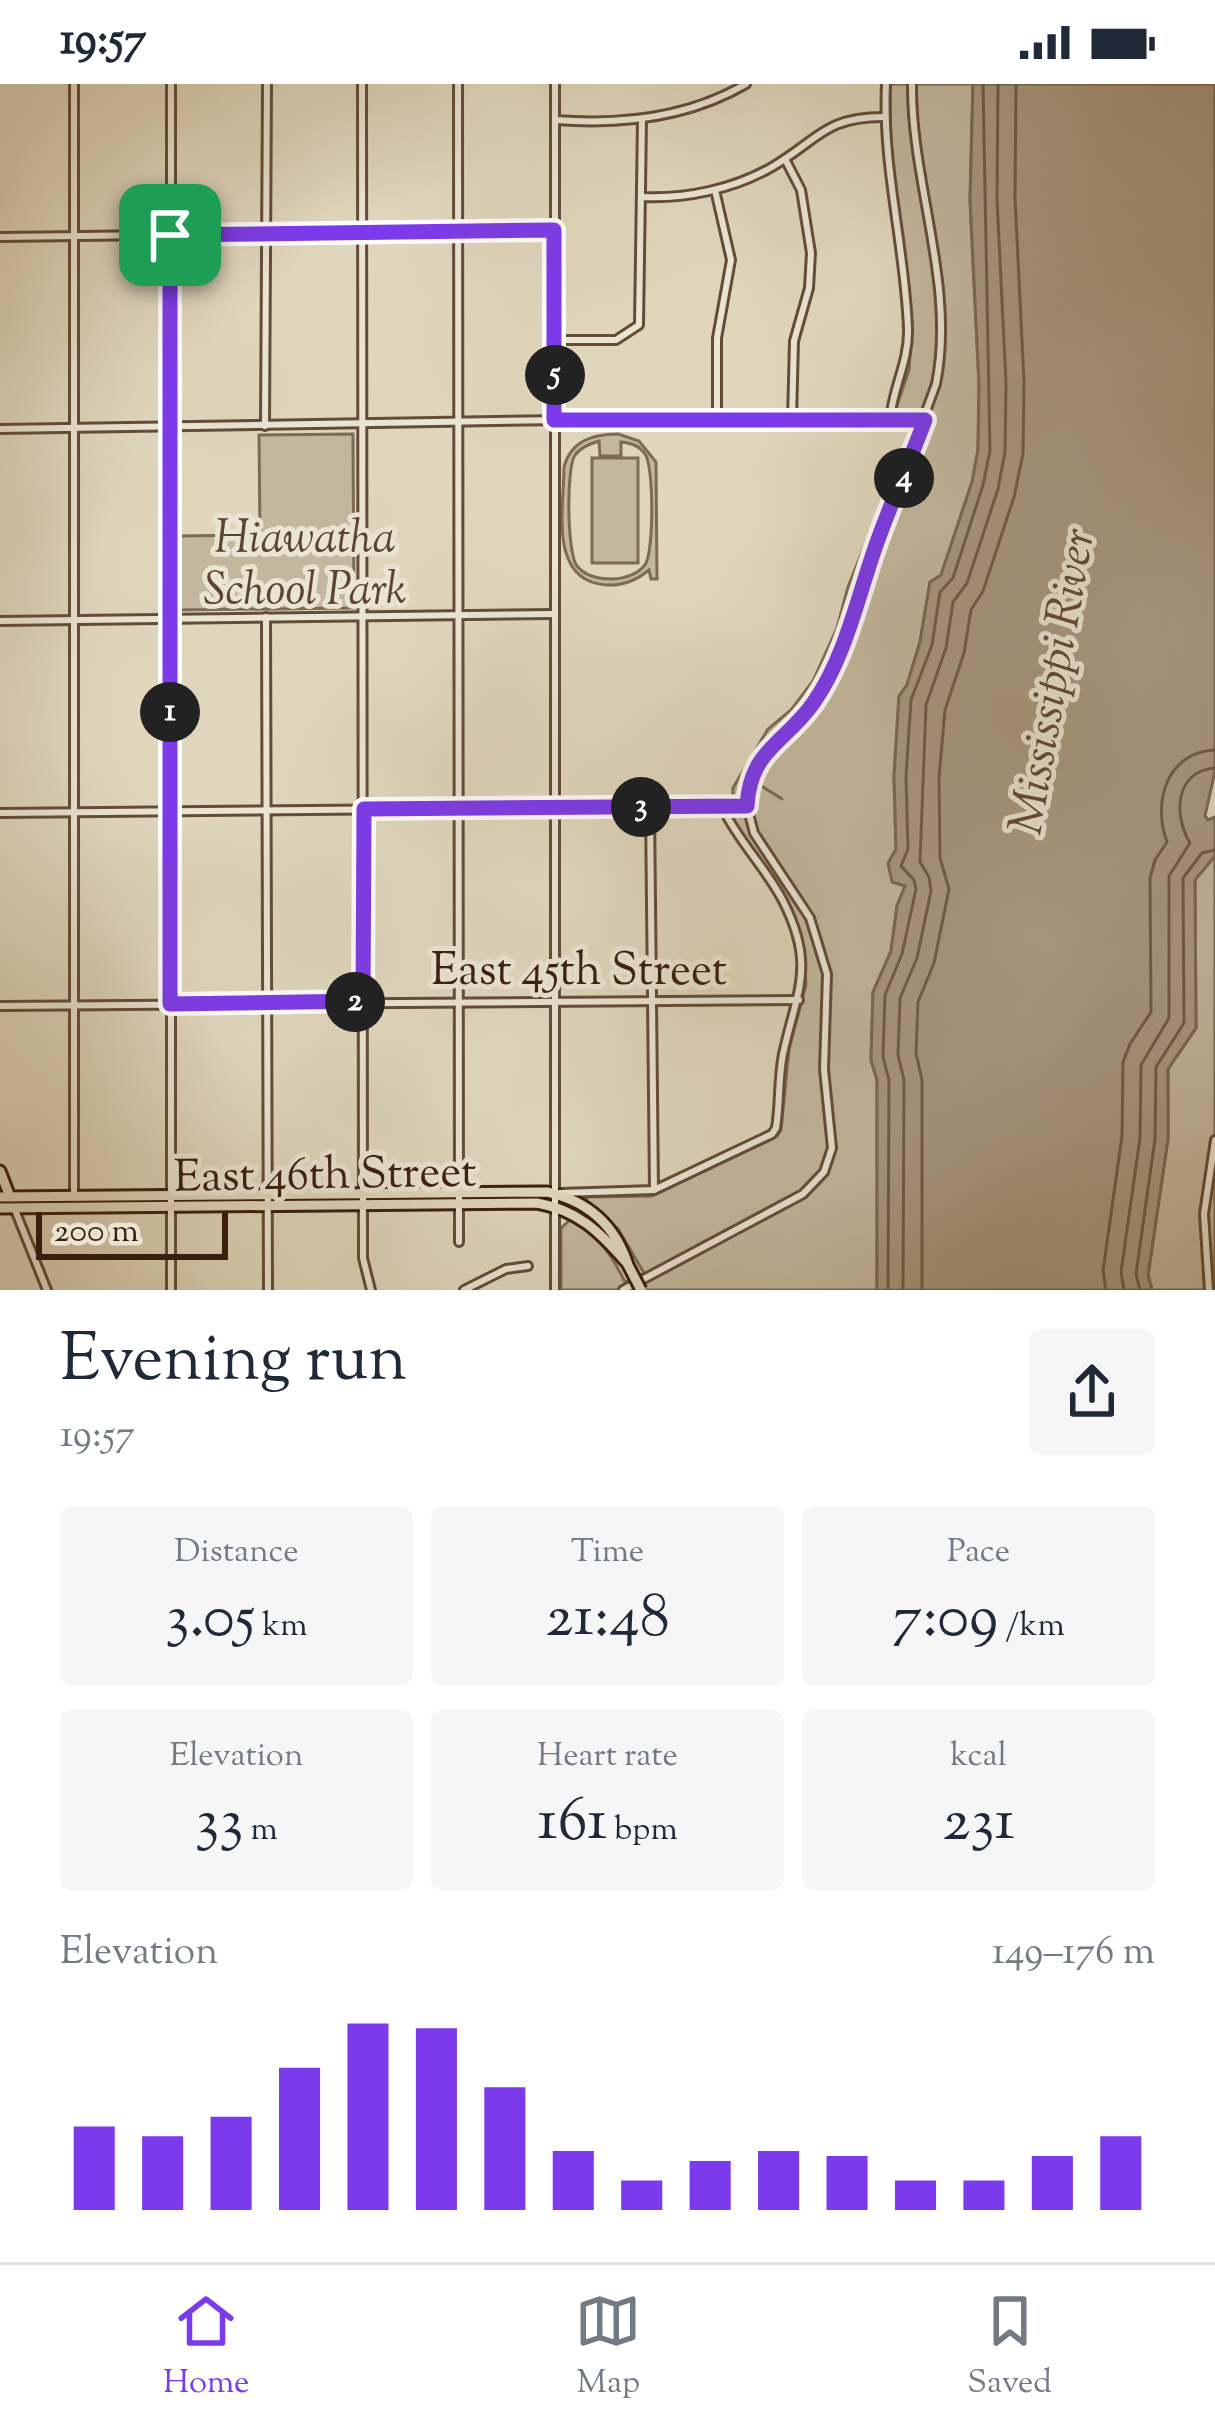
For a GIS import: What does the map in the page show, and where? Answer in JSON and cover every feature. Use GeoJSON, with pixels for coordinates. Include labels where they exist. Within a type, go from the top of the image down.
{"type":"FeatureCollection","features":[{"type":"Feature","properties":{"kind":"main road"},"geometry":{"type":"LineString","coordinates":[[0,1171],[8,1201]]}},
{"type":"Feature","properties":{"kind":"main road","name":"East 46th Street"},"geometry":{"type":"LineString","coordinates":[[0,1208],[8,1201],[555,1194],[580,1203],[603,1220],[621,1244],[641,1290]]}},
{"type":"Feature","properties":{"kind":"main road","name":"East 46th Street"},"geometry":{"type":"LineString","coordinates":[[460,1198],[555,1207],[604,1236],[628,1265]]}},
{"type":"Feature","properties":{"kind":"street"},"geometry":{"type":"LineString","coordinates":[[74,84],[75,1202]]}},
{"type":"Feature","properties":{"kind":"street"},"geometry":{"type":"LineString","coordinates":[[171,84],[171,1290]]}},
{"type":"Feature","properties":{"kind":"street"},"geometry":{"type":"LineString","coordinates":[[265,426],[266,84]]}},
{"type":"Feature","properties":{"kind":"street"},"geometry":{"type":"LineString","coordinates":[[362,84],[363,1199],[364,1269],[371,1290]]}},
{"type":"Feature","properties":{"kind":"street"},"geometry":{"type":"LineString","coordinates":[[458,84],[459,1242]]}},
{"type":"Feature","properties":{"kind":"street"},"geometry":{"type":"LineString","coordinates":[[555,84],[555,1290]]}},
{"type":"Feature","properties":{"kind":"street"},"geometry":{"type":"LineString","coordinates":[[556,120],[642,120],[696,108],[746,84]]}},
{"type":"Feature","properties":{"kind":"street"},"geometry":{"type":"LineString","coordinates":[[886,84],[884,118],[908,327],[905,369],[890,421]]}},
{"type":"Feature","properties":{"kind":"street"},"geometry":{"type":"LineString","coordinates":[[623,1290],[792,1202],[824,1172],[832,1148],[824,1069],[825,963],[810,918],[754,833],[747,806],[749,783],[759,760],[815,701],[834,663],[939,371],[933,252],[916,148],[912,84]]}},
{"type":"Feature","properties":{"kind":"street"},"geometry":{"type":"LineString","coordinates":[[643,197],[715,190],[769,169],[842,120],[884,118]]}},
{"type":"Feature","properties":{"kind":"street"},"geometry":{"type":"LineString","coordinates":[[556,340],[616,340],[639,325],[642,120]]}},
{"type":"Feature","properties":{"kind":"street"},"geometry":{"type":"LineString","coordinates":[[785,158],[801,190],[811,253],[809,288],[794,341],[792,420]]}},
{"type":"Feature","properties":{"kind":"street"},"geometry":{"type":"LineString","coordinates":[[715,190],[731,260],[716,338],[717,420]]}},
{"type":"Feature","properties":{"kind":"street"},"geometry":{"type":"LineString","coordinates":[[0,237],[554,230]]}},
{"type":"Feature","properties":{"kind":"street"},"geometry":{"type":"LineString","coordinates":[[0,429],[554,420],[925,420]]}},
{"type":"Feature","properties":{"kind":"street"},"geometry":{"type":"LineString","coordinates":[[0,621],[555,614]]}},
{"type":"Feature","properties":{"kind":"street"},"geometry":{"type":"LineString","coordinates":[[266,617],[268,1290]]}},
{"type":"Feature","properties":{"kind":"street"},"geometry":{"type":"LineString","coordinates":[[0,814],[747,806]]}},
{"type":"Feature","properties":{"kind":"street"},"geometry":{"type":"LineString","coordinates":[[650,807],[654,1190],[772,1134],[778,1122],[783,1055],[799,1000],[803,964],[781,898],[722,807]]}},
{"type":"Feature","properties":{"kind":"street","name":"East 45th Street"},"geometry":{"type":"LineString","coordinates":[[0,1006],[799,1000]]}},
{"type":"Feature","properties":{"kind":"street"},"geometry":{"type":"LineString","coordinates":[[1209,1290],[1204,1240],[1215,1140]]}},
{"type":"Feature","properties":{"kind":"street","name":"East 46th Street"},"geometry":{"type":"LineString","coordinates":[[555,1194],[654,1190]]}},
{"type":"Feature","properties":{"kind":"street"},"geometry":{"type":"LineString","coordinates":[[8,1201],[47,1290]]}},
{"type":"Feature","properties":{"kind":"street"},"geometry":{"type":"LineString","coordinates":[[554,1235],[563,1219],[577,1216]]}},
{"type":"Feature","properties":{"kind":"street"},"geometry":{"type":"LineString","coordinates":[[464,1290],[513,1266],[529,1266]]}},
{"type":"Feature","properties":{"kind":"green space"},"geometry":{"type":"Polygon","coordinates":[[[890,84],[973,84],[970,200],[979,384],[978,450],[972,482],[941,576],[930,583],[920,642],[899,696],[896,849],[905,886],[897,906],[891,951],[873,992],[877,1290],[561,1290],[561,1228],[570,1220],[603,1246],[625,1282],[644,1273],[618,1229],[588,1197],[652,1196],[781,1130],[789,1049],[806,985],[804,948],[781,892],[732,819],[733,788],[768,729],[791,710],[813,681],[911,430],[911,415],[894,414],[909,370],[912,327],[891,170],[890,84]]]}},
{"type":"Feature","properties":{"kind":"green space","name":"Hiawatha School Park"},"geometry":{"type":"Polygon","coordinates":[[[353,434],[354,608],[178,610],[178,536],[260,535],[259,435],[353,434]]]}},
{"type":"Feature","properties":{"kind":"green space"},"geometry":{"type":"Polygon","coordinates":[[[609,434],[639,441],[656,462],[657,579],[651,579],[649,570],[635,579],[606,585],[575,571],[567,557],[562,521],[567,458],[577,445],[609,434]],[[599,441],[580,450],[572,463],[571,545],[577,566],[584,572],[621,578],[639,571],[648,557],[652,509],[648,461],[640,448],[621,442],[621,456],[600,456],[599,441]]]}},
{"type":"Feature","properties":{"kind":"green space"},"geometry":{"type":"Polygon","coordinates":[[[592,458],[638,458],[638,563],[592,563],[592,458]]]}},
{"type":"Feature","properties":{"kind":"green space"},"geometry":{"type":"Polygon","coordinates":[[[1215,856],[1215,1290],[1152,1290],[1148,1275],[1168,1139],[1168,1069],[1196,1028],[1195,879],[1215,856]]]}},
{"type":"Feature","properties":{"kind":"water","name":"Mississippi River"},"geometry":{"type":"Polygon","coordinates":[[[973,84],[1215,84],[1215,771],[1205,816],[1208,820],[1215,817],[1215,856],[1195,880],[1196,1028],[1168,1069],[1168,1139],[1148,1275],[1152,1290],[877,1290],[873,992],[891,951],[897,906],[905,886],[892,882],[888,863],[896,849],[899,696],[920,642],[930,582],[941,575],[978,450],[970,200],[973,84]]]}},
{"type":"Feature","properties":{"kind":"waterway"},"geometry":{"type":"LineString","coordinates":[[763,787],[782,799]]}},
{"type":"Feature","properties":{"kind":"route"},"geometry":{"type":"LineString","coordinates":[[554,230],[554,420],[925,420],[834,663],[815,701],[759,760],[749,783],[747,806],[364,809],[363,1001],[170,1004],[170,235],[554,230]]}}]}
